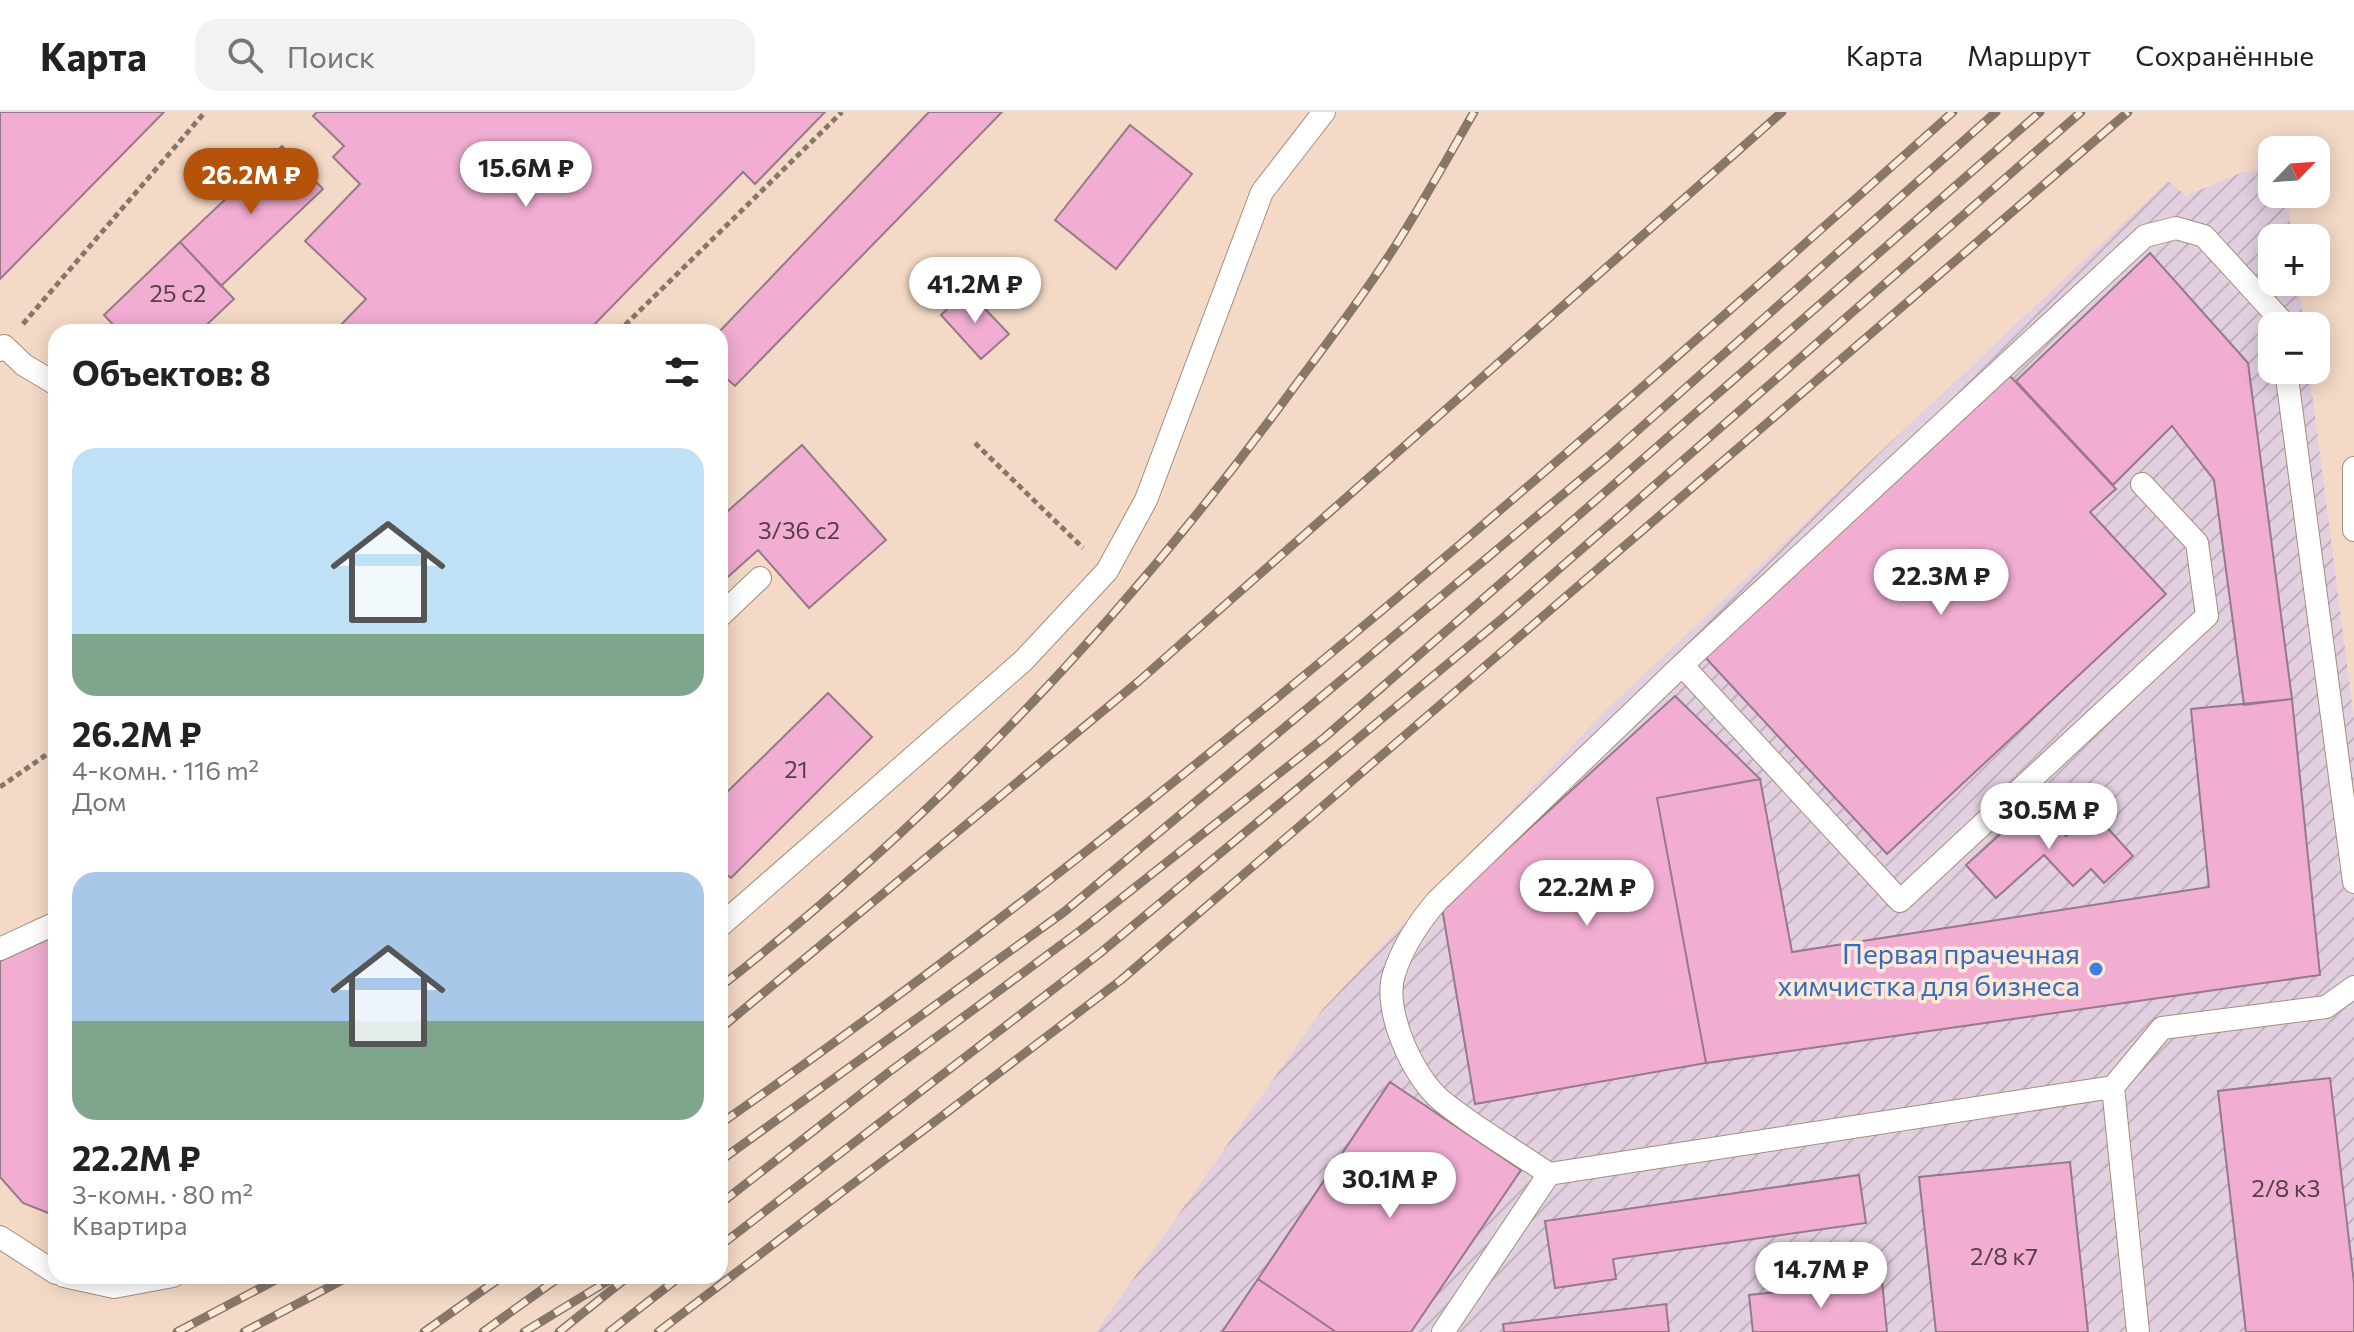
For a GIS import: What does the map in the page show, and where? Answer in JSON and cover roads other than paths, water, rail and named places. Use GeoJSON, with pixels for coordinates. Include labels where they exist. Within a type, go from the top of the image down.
{"type":"FeatureCollection","features":[{"type":"Feature","properties":{"kind":"lane"},"geometry":{"type":"LineString","coordinates":[[728,919],[1023,661],[1107,571],[1146,500],[1262,192],[1324,112]]}},
{"type":"Feature","properties":{"kind":"lane"},"geometry":{"type":"LineString","coordinates":[[2274,312],[2204,236],[2176,228],[2145,236],[1682,665],[1437,901],[1412,931],[1392,978],[1396,1026],[1412,1066],[1440,1100],[1549,1174],[2113,1087],[2162,1028],[2326,1007],[2354,987]]}},
{"type":"Feature","properties":{"kind":"lane"},"geometry":{"type":"LineString","coordinates":[[2,348],[48,379]]}},
{"type":"Feature","properties":{"kind":"lane"},"geometry":{"type":"LineString","coordinates":[[2288,384],[2354,882]]}},
{"type":"Feature","properties":{"kind":"lane"},"geometry":{"type":"LineString","coordinates":[[2354,468],[2351,504],[2354,530]]}},
{"type":"Feature","properties":{"kind":"lane"},"geometry":{"type":"LineString","coordinates":[[1682,665],[1900,901],[2207,616],[2197,543],[2142,484]]}},
{"type":"Feature","properties":{"kind":"lane"},"geometry":{"type":"LineString","coordinates":[[728,608],[760,578]]}},
{"type":"Feature","properties":{"kind":"lane"},"geometry":{"type":"LineString","coordinates":[[0,949],[48,927]]}},
{"type":"Feature","properties":{"kind":"lane"},"geometry":{"type":"LineString","coordinates":[[2113,1087],[2138,1332]]}},
{"type":"Feature","properties":{"kind":"lane"},"geometry":{"type":"LineString","coordinates":[[1443,1332],[1549,1174]]}},
{"type":"Feature","properties":{"kind":"lane"},"geometry":{"type":"LineString","coordinates":[[0,1237],[48,1268]]}},
{"type":"Feature","properties":{"kind":"lane"},"geometry":{"type":"LineString","coordinates":[[100,1284],[114,1287],[130,1284]]}},
{"type":"Feature","properties":{"kind":"railway"},"geometry":{"type":"LineString","coordinates":[[728,980],[800,922],[954,782],[1027,708],[1165,553],[1230,473],[1378,273],[1474,112]]}},
{"type":"Feature","properties":{"kind":"railway"},"geometry":{"type":"LineString","coordinates":[[728,1022],[1139,681],[1782,112]]}},
{"type":"Feature","properties":{"kind":"railway"},"geometry":{"type":"LineString","coordinates":[[728,1118],[882,1008],[1197,763],[1504,507],[1953,112]]}},
{"type":"Feature","properties":{"kind":"railway"},"geometry":{"type":"LineString","coordinates":[[728,1155],[1064,912],[1610,455],[1996,112]]}},
{"type":"Feature","properties":{"kind":"railway"},"geometry":{"type":"LineString","coordinates":[[728,1198],[889,1072],[1081,930],[1325,737],[2040,112]]}},
{"type":"Feature","properties":{"kind":"railway"},"geometry":{"type":"LineString","coordinates":[[728,1240],[1099,954],[1504,617],[2081,112]]}},
{"type":"Feature","properties":{"kind":"railway"},"geometry":{"type":"LineString","coordinates":[[728,1279],[1121,980],[2128,112]]}},
{"type":"Feature","properties":{"kind":"railway"},"geometry":{"type":"LineString","coordinates":[[177,1332],[268,1284]]}},
{"type":"Feature","properties":{"kind":"railway"},"geometry":{"type":"LineString","coordinates":[[244,1332],[335,1284]]}},
{"type":"Feature","properties":{"kind":"railway"},"geometry":{"type":"LineString","coordinates":[[424,1332],[492,1284]]}},
{"type":"Feature","properties":{"kind":"railway"},"geometry":{"type":"LineString","coordinates":[[483,1332],[550,1284]]}},
{"type":"Feature","properties":{"kind":"railway"},"geometry":{"type":"LineString","coordinates":[[524,1332],[603,1284]]}},
{"type":"Feature","properties":{"kind":"railway"},"geometry":{"type":"LineString","coordinates":[[559,1332],[619,1284]]}},
{"type":"Feature","properties":{"kind":"railway"},"geometry":{"type":"LineString","coordinates":[[609,1332],[671,1284]]}},
{"type":"Feature","properties":{"kind":"railway"},"geometry":{"type":"LineString","coordinates":[[658,1332],[721,1284]]}},
{"type":"Feature","properties":{"kind":"place","name":"Первая прачечная химчистка для бизнеса"},"geometry":{"type":"Point","coordinates":[2096,969]}}]}
